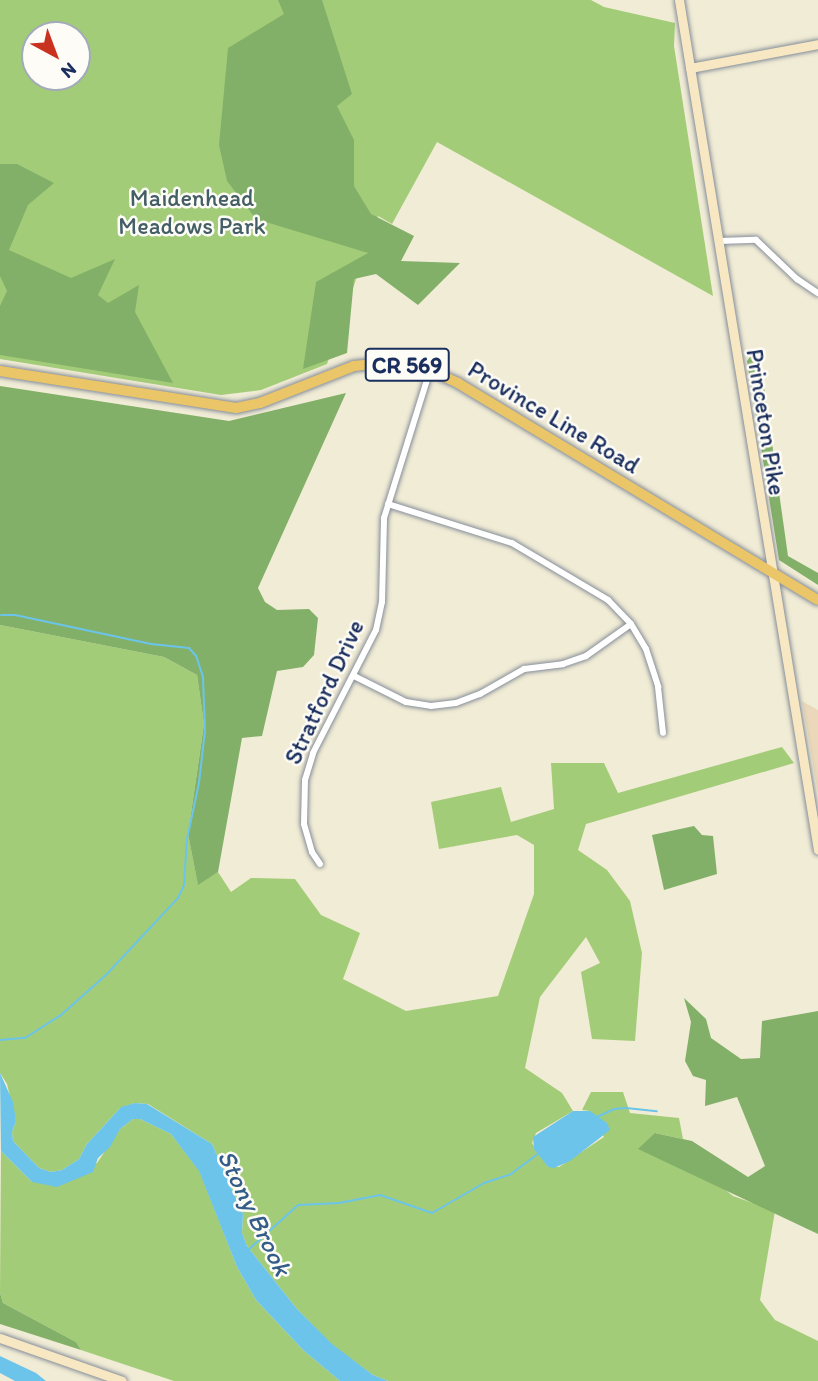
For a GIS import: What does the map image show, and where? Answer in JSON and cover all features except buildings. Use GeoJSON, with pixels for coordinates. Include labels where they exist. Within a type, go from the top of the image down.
{"type":"FeatureCollection","features":[{"type":"Feature","properties":{"kind":"main road","name":"Princeton Pike"},"geometry":{"type":"LineString","coordinates":[[679,0],[770,571],[818,850]]}},
{"type":"Feature","properties":{"kind":"main road"},"geometry":{"type":"LineString","coordinates":[[690,68],[818,44]]}},
{"type":"Feature","properties":{"kind":"main road","name":"Province Line Road"},"geometry":{"type":"LineString","coordinates":[[0,370],[236,408],[260,403],[354,366],[399,364],[430,370],[458,383],[818,600]]}},
{"type":"Feature","properties":{"kind":"main road"},"geometry":{"type":"LineString","coordinates":[[0,1338],[122,1381]]}},
{"type":"Feature","properties":{"kind":"street"},"geometry":{"type":"LineString","coordinates":[[719,241],[756,240],[797,279],[818,293]]}},
{"type":"Feature","properties":{"kind":"street","name":"Stratford Drive"},"geometry":{"type":"LineString","coordinates":[[320,864],[312,852],[304,824],[305,780],[313,753],[371,643],[380,616],[382,533],[388,504],[430,370]]}},
{"type":"Feature","properties":{"kind":"street"},"geometry":{"type":"LineString","coordinates":[[388,504],[495,537],[527,551],[597,592],[631,624],[651,660],[663,733]]}},
{"type":"Feature","properties":{"kind":"street"},"geometry":{"type":"LineString","coordinates":[[354,676],[406,702],[431,706],[456,703],[480,694],[524,669],[564,664],[586,656],[631,624]]}},
{"type":"Feature","properties":{"kind":"shaded area"},"geometry":{"type":"Polygon","coordinates":[[[802,701],[818,710],[818,793],[802,701]]]}},
{"type":"Feature","properties":{"kind":"green space","name":"Maidenhead Meadows Park"},"geometry":{"type":"Polygon","coordinates":[[[0,0],[591,0],[604,7],[675,23],[674,46],[713,296],[437,142],[392,224],[378,216],[365,252],[369,253],[364,256],[327,364],[261,390],[221,395],[0,359],[0,0]]]}},
{"type":"Feature","properties":{"kind":"green space"},"geometry":{"type":"Polygon","coordinates":[[[278,0],[322,0],[352,94],[337,106],[354,140],[354,186],[371,214],[414,236],[401,261],[460,263],[418,305],[376,274],[354,279],[347,353],[303,369],[316,282],[368,253],[256,219],[227,181],[219,145],[228,48],[284,14],[278,0]]]}},
{"type":"Feature","properties":{"kind":"green space"},"geometry":{"type":"Polygon","coordinates":[[[0,164],[17,164],[54,183],[28,205],[9,250],[71,278],[115,259],[98,295],[108,303],[139,285],[135,312],[173,383],[0,355],[0,306],[7,291],[0,276],[0,164]]]}},
{"type":"Feature","properties":{"kind":"green space"},"geometry":{"type":"Polygon","coordinates":[[[753,353],[760,358],[788,556],[818,573],[818,585],[779,560],[747,361],[753,353]]]}},
{"type":"Feature","properties":{"kind":"green space"},"geometry":{"type":"Polygon","coordinates":[[[0,386],[229,421],[346,393],[258,588],[265,602],[277,610],[309,609],[318,618],[314,655],[303,667],[277,671],[262,736],[242,738],[218,872],[198,885],[188,834],[204,724],[197,675],[164,657],[0,625],[0,386]]]}},
{"type":"Feature","properties":{"kind":"green space"},"geometry":{"type":"Polygon","coordinates":[[[0,625],[164,657],[197,675],[204,724],[188,834],[198,884],[218,872],[231,892],[251,878],[295,879],[321,915],[360,933],[343,979],[406,1011],[498,996],[534,894],[534,845],[517,835],[439,849],[431,802],[501,787],[511,822],[554,809],[551,763],[604,763],[618,793],[782,747],[794,763],[586,824],[578,850],[607,870],[630,901],[642,953],[635,1041],[592,1039],[581,972],[600,963],[586,937],[540,997],[525,1068],[562,1093],[573,1111],[536,1133],[532,1143],[548,1167],[559,1167],[604,1137],[590,1111],[582,1110],[591,1092],[623,1092],[630,1113],[679,1118],[683,1139],[655,1133],[733,1196],[775,1211],[760,1300],[775,1320],[818,1341],[818,1381],[388,1381],[373,1375],[332,1345],[297,1309],[247,1246],[242,1233],[243,1214],[212,1144],[148,1104],[135,1103],[120,1108],[87,1144],[79,1159],[62,1170],[51,1172],[39,1168],[13,1141],[12,1132],[16,1121],[7,1084],[0,1073],[0,625]]]}},
{"type":"Feature","properties":{"kind":"green space"},"geometry":{"type":"Polygon","coordinates":[[[694,826],[702,835],[713,836],[717,874],[664,890],[652,835],[694,826]]]}},
{"type":"Feature","properties":{"kind":"green space"},"geometry":{"type":"Polygon","coordinates":[[[684,998],[706,1019],[711,1038],[741,1059],[760,1058],[762,1021],[818,1011],[818,1234],[638,1149],[655,1133],[692,1141],[748,1177],[765,1166],[737,1097],[705,1106],[706,1080],[693,1076],[685,1061],[691,1022],[684,998]]]}},
{"type":"Feature","properties":{"kind":"green space"},"geometry":{"type":"Polygon","coordinates":[[[133,1119],[140,1119],[171,1134],[199,1170],[237,1267],[256,1300],[303,1350],[340,1381],[174,1381],[81,1350],[76,1342],[3,1303],[0,1293],[1,1151],[32,1182],[97,1163],[120,1129],[133,1119]]]}},
{"type":"Feature","properties":{"kind":"green space"},"geometry":{"type":"Polygon","coordinates":[[[0,1293],[3,1303],[76,1342],[81,1350],[0,1324],[0,1293]]]}},
{"type":"Feature","properties":{"kind":"water","name":"Stony Brook"},"geometry":{"type":"Polygon","coordinates":[[[0,1073],[13,1102],[16,1121],[12,1132],[13,1141],[39,1168],[51,1172],[62,1170],[79,1159],[87,1144],[121,1107],[135,1103],[147,1104],[212,1144],[243,1214],[242,1233],[247,1246],[297,1309],[332,1344],[373,1375],[388,1381],[340,1381],[303,1350],[256,1300],[237,1267],[199,1171],[171,1134],[140,1119],[133,1119],[120,1129],[110,1147],[98,1158],[93,1172],[57,1187],[32,1182],[1,1151],[0,1073]]]}},
{"type":"Feature","properties":{"kind":"water"},"geometry":{"type":"Polygon","coordinates":[[[573,1111],[590,1111],[607,1123],[610,1130],[570,1161],[554,1168],[548,1167],[534,1149],[533,1137],[573,1111]]]}},
{"type":"Feature","properties":{"kind":"water"},"geometry":{"type":"Polygon","coordinates":[[[0,1356],[36,1373],[46,1381],[15,1381],[0,1373],[0,1356]]]}},
{"type":"Feature","properties":{"kind":"waterway"},"geometry":{"type":"LineString","coordinates":[[0,1040],[25,1038],[61,1015],[105,976],[178,898],[184,885],[187,839],[199,783],[205,730],[203,677],[196,656],[189,648],[151,644],[15,615],[1,615]]}},
{"type":"Feature","properties":{"kind":"waterway"},"geometry":{"type":"LineString","coordinates":[[597,1117],[614,1109],[657,1111]]}},
{"type":"Feature","properties":{"kind":"waterway"},"geometry":{"type":"LineString","coordinates":[[248,1250],[298,1205],[339,1203],[380,1195],[432,1213],[484,1183],[511,1174],[539,1153]]}}]}
